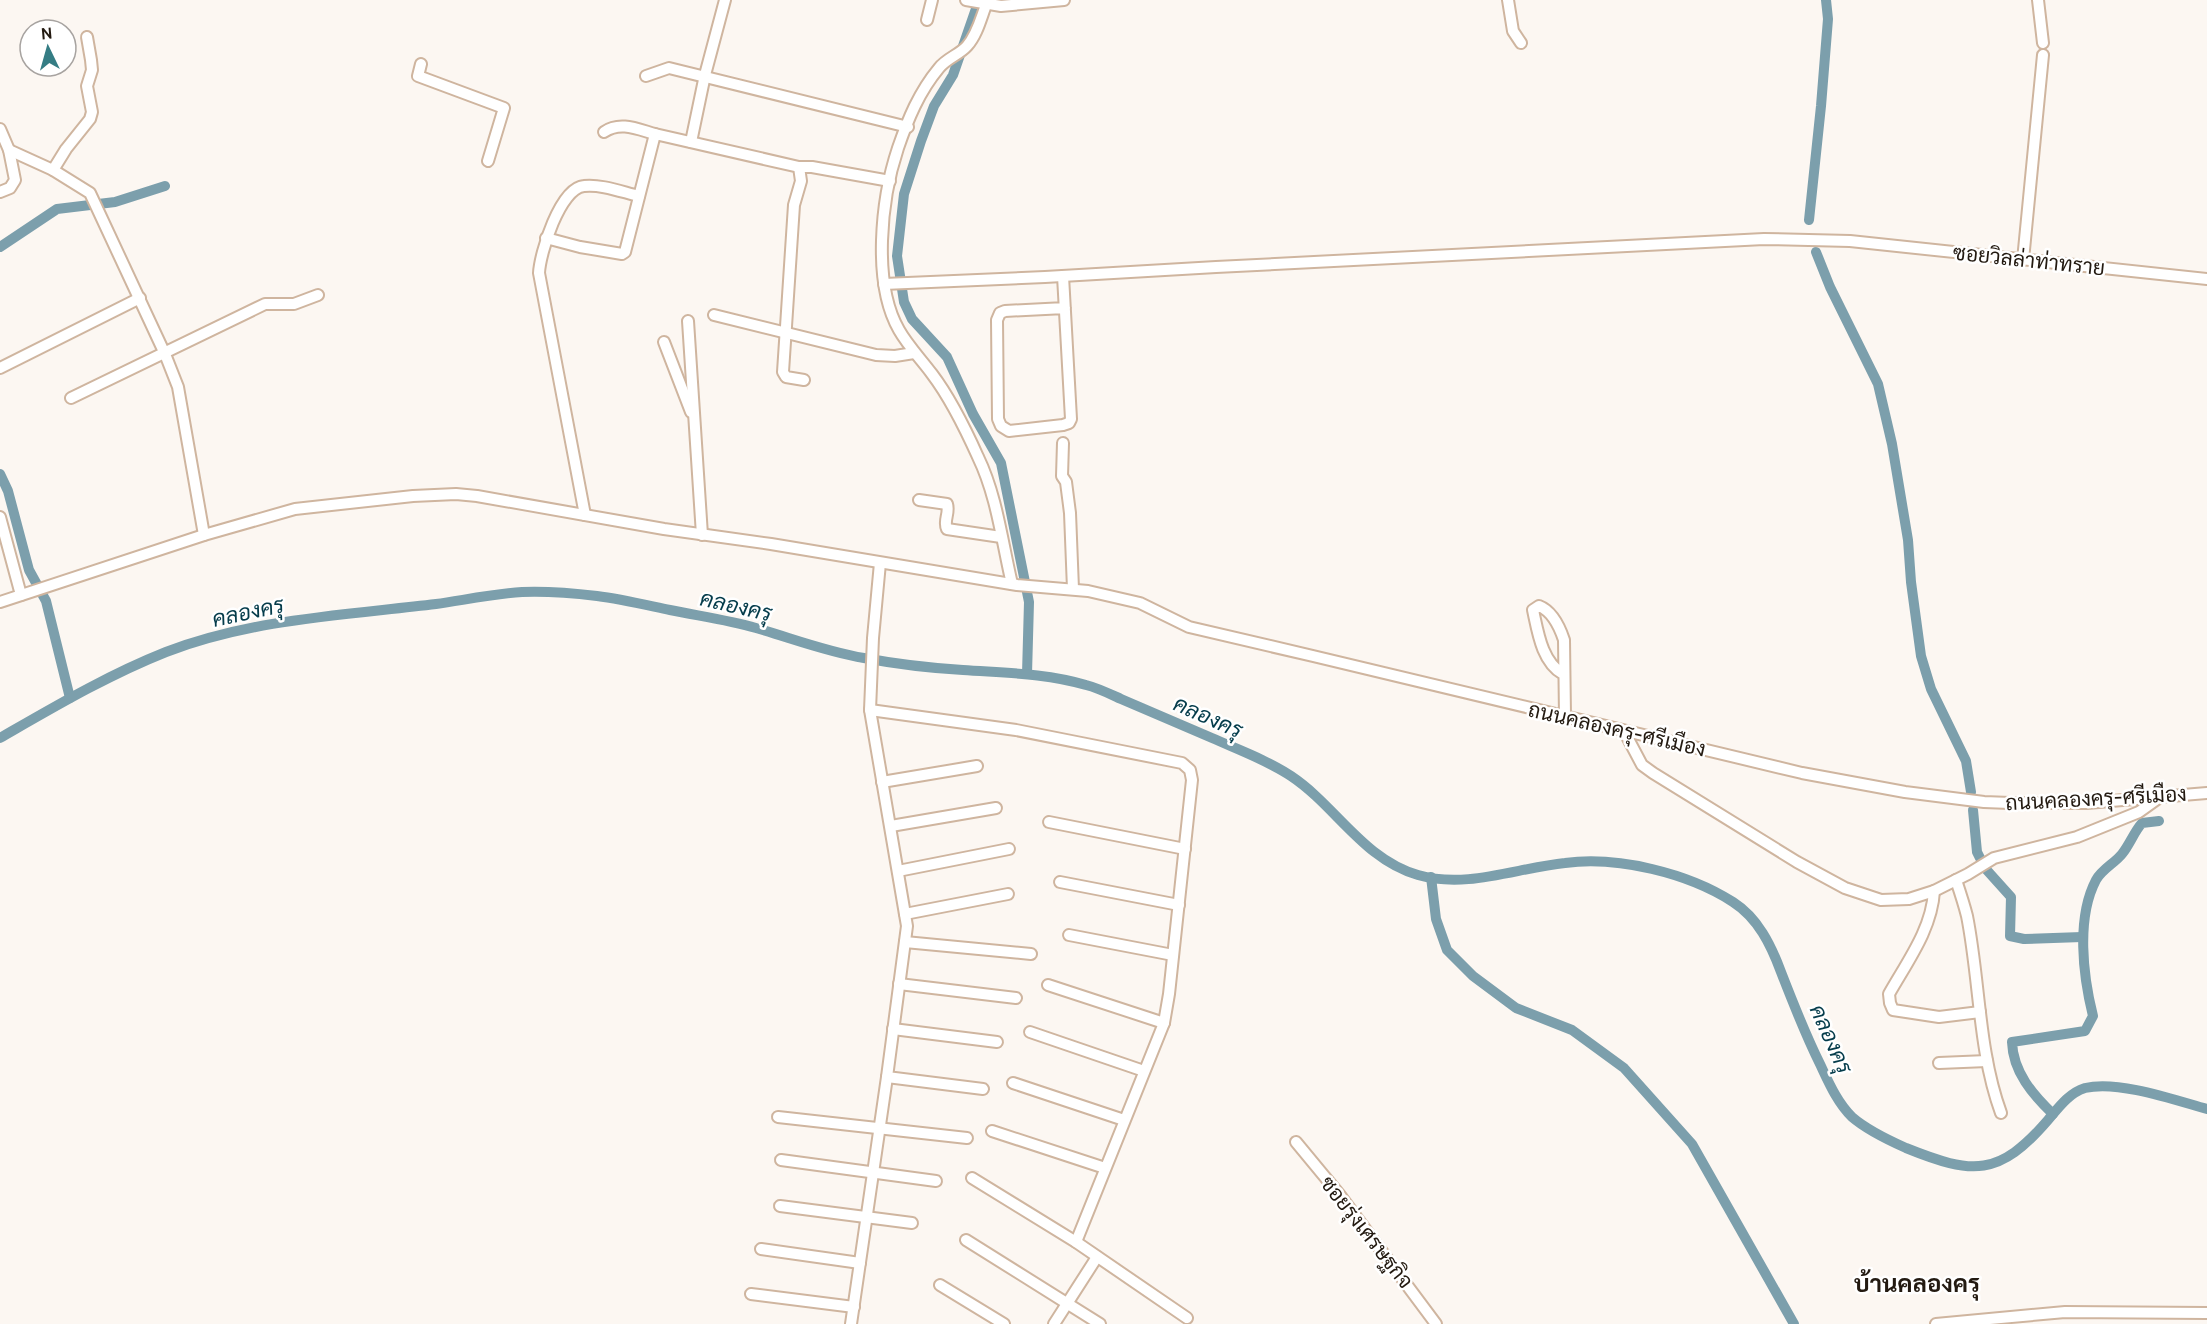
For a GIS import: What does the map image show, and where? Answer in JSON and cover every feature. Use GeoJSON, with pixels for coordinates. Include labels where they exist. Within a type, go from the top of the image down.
{"type":"FeatureCollection","features":[{"type":"Feature","properties":{"kind":"street"},"geometry":{"type":"LineString","coordinates":[[691,142],[705,75],[725,0]]}},
{"type":"Feature","properties":{"kind":"street"},"geometry":{"type":"LineString","coordinates":[[927,20],[932,0]]}},
{"type":"Feature","properties":{"kind":"street"},"geometry":{"type":"LineString","coordinates":[[1015,584],[980,459],[952,405],[932,373],[914,353],[898,329],[891,313],[882,246],[890,181],[898,148],[915,104],[924,86],[946,59],[967,46],[979,26],[977,3],[1001,6],[1064,0]]}},
{"type":"Feature","properties":{"kind":"street"},"geometry":{"type":"LineString","coordinates":[[1508,0],[1513,31],[1521,43]]}},
{"type":"Feature","properties":{"kind":"street"},"geometry":{"type":"LineString","coordinates":[[2038,0],[2043,42]]}},
{"type":"Feature","properties":{"kind":"street"},"geometry":{"type":"LineString","coordinates":[[54,170],[66,148],[90,119],[92,112],[87,86],[92,70],[87,37]]}},
{"type":"Feature","properties":{"kind":"street"},"geometry":{"type":"LineString","coordinates":[[2023,260],[2043,55]]}},
{"type":"Feature","properties":{"kind":"street"},"geometry":{"type":"LineString","coordinates":[[421,64],[418,76],[504,108],[488,161]]}},
{"type":"Feature","properties":{"kind":"street"},"geometry":{"type":"LineString","coordinates":[[646,76],[669,68],[705,75],[908,127]]}},
{"type":"Feature","properties":{"kind":"street"},"geometry":{"type":"LineString","coordinates":[[604,132],[615,126],[623,126],[799,167],[812,166],[890,181]]}},
{"type":"Feature","properties":{"kind":"street"},"geometry":{"type":"LineString","coordinates":[[0,192],[10,188],[15,180],[9,150],[1,132]]}},
{"type":"Feature","properties":{"kind":"street"},"geometry":{"type":"LineString","coordinates":[[546,238],[622,254],[628,245],[655,134]]}},
{"type":"Feature","properties":{"kind":"street"},"geometry":{"type":"LineString","coordinates":[[9,150],[54,170],[90,193],[94,200],[99,215],[140,298],[178,387],[204,535]]}},
{"type":"Feature","properties":{"kind":"street"},"geometry":{"type":"LineString","coordinates":[[799,167],[801,181],[794,205],[783,375],[804,380]]}},
{"type":"Feature","properties":{"kind":"street"},"geometry":{"type":"LineString","coordinates":[[585,515],[539,263],[546,238],[565,198],[573,190],[581,186],[593,186],[639,196]]}},
{"type":"Feature","properties":{"kind":"street","name":"ซอยวิลล่าท่าทราย"},"geometry":{"type":"LineString","coordinates":[[887,284],[1764,239],[1850,241],[2207,279]]}},
{"type":"Feature","properties":{"kind":"street"},"geometry":{"type":"LineString","coordinates":[[1064,276],[1071,419],[1063,425],[1009,431],[1001,426],[998,419],[997,320],[1000,313],[1065,308]]}},
{"type":"Feature","properties":{"kind":"street"},"geometry":{"type":"LineString","coordinates":[[71,398],[265,304],[294,304],[318,295]]}},
{"type":"Feature","properties":{"kind":"street"},"geometry":{"type":"LineString","coordinates":[[0,368],[140,298]]}},
{"type":"Feature","properties":{"kind":"street"},"geometry":{"type":"LineString","coordinates":[[714,315],[876,355],[895,356],[914,353]]}},
{"type":"Feature","properties":{"kind":"street"},"geometry":{"type":"LineString","coordinates":[[688,321],[702,535]]}},
{"type":"Feature","properties":{"kind":"street"},"geometry":{"type":"LineString","coordinates":[[664,342],[694,418]]}},
{"type":"Feature","properties":{"kind":"street"},"geometry":{"type":"LineString","coordinates":[[1063,443],[1062,476],[1066,482],[1070,513],[1073,589]]}},
{"type":"Feature","properties":{"kind":"street","name":"ถนนคลองครุ-ศรีเมือง"},"geometry":{"type":"LineString","coordinates":[[0,602],[204,535],[295,509],[422,496],[477,496],[880,563],[1015,584],[1073,589],[1140,603],[1189,627],[1211,633],[1802,773],[1958,799],[2010,803],[2076,803],[2207,793]]}},
{"type":"Feature","properties":{"kind":"street"},"geometry":{"type":"LineString","coordinates":[[920,500],[947,504],[945,525],[947,529],[1001,537]]}},
{"type":"Feature","properties":{"kind":"street"},"geometry":{"type":"LineString","coordinates":[[0,517],[27,594]]}},
{"type":"Feature","properties":{"kind":"street"},"geometry":{"type":"LineString","coordinates":[[851,1324],[868,1217],[878,1128],[907,926],[870,710],[873,638],[880,563]]}},
{"type":"Feature","properties":{"kind":"street"},"geometry":{"type":"LineString","coordinates":[[1563,674],[1556,670],[1545,654],[1533,610],[1539,606],[1545,608],[1560,628],[1564,640],[1565,716]]}},
{"type":"Feature","properties":{"kind":"street"},"geometry":{"type":"LineString","coordinates":[[870,710],[1016,730],[1182,763],[1190,770],[1192,780],[1185,849],[1164,1023],[1076,1242]]}},
{"type":"Feature","properties":{"kind":"street"},"geometry":{"type":"LineString","coordinates":[[1624,731],[1642,765],[1653,773],[1797,862],[1845,888],[1881,900],[1909,899],[1934,891],[1994,858],[2077,837],[2139,812],[2160,797]]}},
{"type":"Feature","properties":{"kind":"street"},"geometry":{"type":"LineString","coordinates":[[882,783],[977,766]]}},
{"type":"Feature","properties":{"kind":"street"},"geometry":{"type":"LineString","coordinates":[[891,826],[996,808]]}},
{"type":"Feature","properties":{"kind":"street"},"geometry":{"type":"LineString","coordinates":[[1049,822],[1185,849]]}},
{"type":"Feature","properties":{"kind":"street"},"geometry":{"type":"LineString","coordinates":[[898,871],[1009,849]]}},
{"type":"Feature","properties":{"kind":"street"},"geometry":{"type":"LineString","coordinates":[[1956,880],[1966,915],[1987,1061],[2001,1113]]}},
{"type":"Feature","properties":{"kind":"street"},"geometry":{"type":"LineString","coordinates":[[1060,882],[1179,905]]}},
{"type":"Feature","properties":{"kind":"street"},"geometry":{"type":"LineString","coordinates":[[1934,891],[1934,903],[1927,927],[1889,994],[1890,1003],[1893,1010],[1939,1017],[1980,1012]]}},
{"type":"Feature","properties":{"kind":"street"},"geometry":{"type":"LineString","coordinates":[[905,914],[1008,894]]}},
{"type":"Feature","properties":{"kind":"street"},"geometry":{"type":"LineString","coordinates":[[1069,935],[1173,955]]}},
{"type":"Feature","properties":{"kind":"street"},"geometry":{"type":"LineString","coordinates":[[904,942],[1031,954]]}},
{"type":"Feature","properties":{"kind":"street"},"geometry":{"type":"LineString","coordinates":[[899,984],[1016,998]]}},
{"type":"Feature","properties":{"kind":"street"},"geometry":{"type":"LineString","coordinates":[[1048,984],[1164,1023]]}},
{"type":"Feature","properties":{"kind":"street"},"geometry":{"type":"LineString","coordinates":[[893,1029],[997,1042]]}},
{"type":"Feature","properties":{"kind":"street"},"geometry":{"type":"LineString","coordinates":[[1030,1032],[1144,1071]]}},
{"type":"Feature","properties":{"kind":"street"},"geometry":{"type":"LineString","coordinates":[[1939,1063],[1987,1061]]}},
{"type":"Feature","properties":{"kind":"street"},"geometry":{"type":"LineString","coordinates":[[887,1077],[983,1089]]}},
{"type":"Feature","properties":{"kind":"street"},"geometry":{"type":"LineString","coordinates":[[1013,1083],[1125,1120]]}},
{"type":"Feature","properties":{"kind":"street"},"geometry":{"type":"LineString","coordinates":[[778,1117],[967,1138]]}},
{"type":"Feature","properties":{"kind":"street"},"geometry":{"type":"LineString","coordinates":[[992,1131],[1105,1168]]}},
{"type":"Feature","properties":{"kind":"street","name":"ซอยรุ่งเศรษฐกิจ"},"geometry":{"type":"LineString","coordinates":[[1296,1142],[1339,1194],[1436,1324]]}},
{"type":"Feature","properties":{"kind":"street"},"geometry":{"type":"LineString","coordinates":[[781,1160],[936,1181]]}},
{"type":"Feature","properties":{"kind":"street"},"geometry":{"type":"LineString","coordinates":[[972,1178],[1076,1242],[1187,1318]]}},
{"type":"Feature","properties":{"kind":"street"},"geometry":{"type":"LineString","coordinates":[[780,1206],[912,1223]]}},
{"type":"Feature","properties":{"kind":"street"},"geometry":{"type":"LineString","coordinates":[[966,1240],[1100,1324]]}},
{"type":"Feature","properties":{"kind":"street"},"geometry":{"type":"LineString","coordinates":[[761,1249],[860,1263]]}},
{"type":"Feature","properties":{"kind":"street"},"geometry":{"type":"LineString","coordinates":[[1054,1324],[1097,1257]]}},
{"type":"Feature","properties":{"kind":"street"},"geometry":{"type":"LineString","coordinates":[[940,1285],[1004,1324]]}},
{"type":"Feature","properties":{"kind":"street"},"geometry":{"type":"LineString","coordinates":[[751,1294],[854,1307]]}},
{"type":"Feature","properties":{"kind":"street"},"geometry":{"type":"LineString","coordinates":[[1936,1324],[2065,1312],[2207,1313]]}},
{"type":"Feature","properties":{"kind":"waterway"},"geometry":{"type":"LineString","coordinates":[[979,0],[953,75],[934,106],[904,194],[897,256],[904,302],[912,319],[947,357],[973,414],[1001,463],[1029,602],[1027,674]]}},
{"type":"Feature","properties":{"kind":"waterway"},"geometry":{"type":"LineString","coordinates":[[1809,220],[1828,19],[1826,0]]}},
{"type":"Feature","properties":{"kind":"waterway"},"geometry":{"type":"LineString","coordinates":[[0,247],[57,209],[115,202],[165,186]]}},
{"type":"Feature","properties":{"kind":"waterway"},"geometry":{"type":"LineString","coordinates":[[1816,252],[1830,287],[1878,384],[1892,444],[1908,540],[1921,656],[1931,689],[1966,761],[1971,792]]}},
{"type":"Feature","properties":{"kind":"waterway"},"geometry":{"type":"LineString","coordinates":[[0,474],[8,491],[29,570],[46,601],[70,698]]}},
{"type":"Feature","properties":{"kind":"waterway","name":"คลองครุ"},"geometry":{"type":"LineString","coordinates":[[0,738],[82,692],[144,661],[232,632],[333,615],[511,593],[560,593],[615,599],[724,620],[823,649],[864,658],[925,667],[1040,676],[1095,688],[1282,770],[1307,788],[1381,857],[1418,875],[1436,879],[1473,879],[1586,861],[1652,869],[1695,883],[1733,902],[1757,924],[1773,952],[1799,1018],[1834,1092],[1852,1117],[1878,1134],[1929,1157],[1967,1166],[1984,1166],[1999,1161],[2031,1139],[2060,1105],[2085,1088],[2098,1086],[2130,1089],[2207,1109]]}},
{"type":"Feature","properties":{"kind":"waterway"},"geometry":{"type":"LineString","coordinates":[[1973,810],[1977,852],[1980,858]]}},
{"type":"Feature","properties":{"kind":"waterway"},"geometry":{"type":"LineString","coordinates":[[2053,1114],[2025,1082],[2016,1063],[2012,1042],[2085,1031],[2093,1016],[2086,983],[2083,947],[2090,895],[2096,880],[2122,854],[2142,823],[2159,821]]}},
{"type":"Feature","properties":{"kind":"waterway"},"geometry":{"type":"LineString","coordinates":[[1984,867],[2011,897],[2010,936],[2024,939],[2082,937]]}},
{"type":"Feature","properties":{"kind":"waterway","name":"คลองครุ"},"geometry":{"type":"LineString","coordinates":[[1431,877],[1436,919],[1447,950],[1473,976],[1516,1008],[1572,1030],[1624,1068],[1692,1144],[1794,1324]]}},
{"type":"Feature","properties":{"kind":"district","name":"บ้านคลองครุ"},"geometry":{"type":"Point","coordinates":[1917,1283]}}]}
